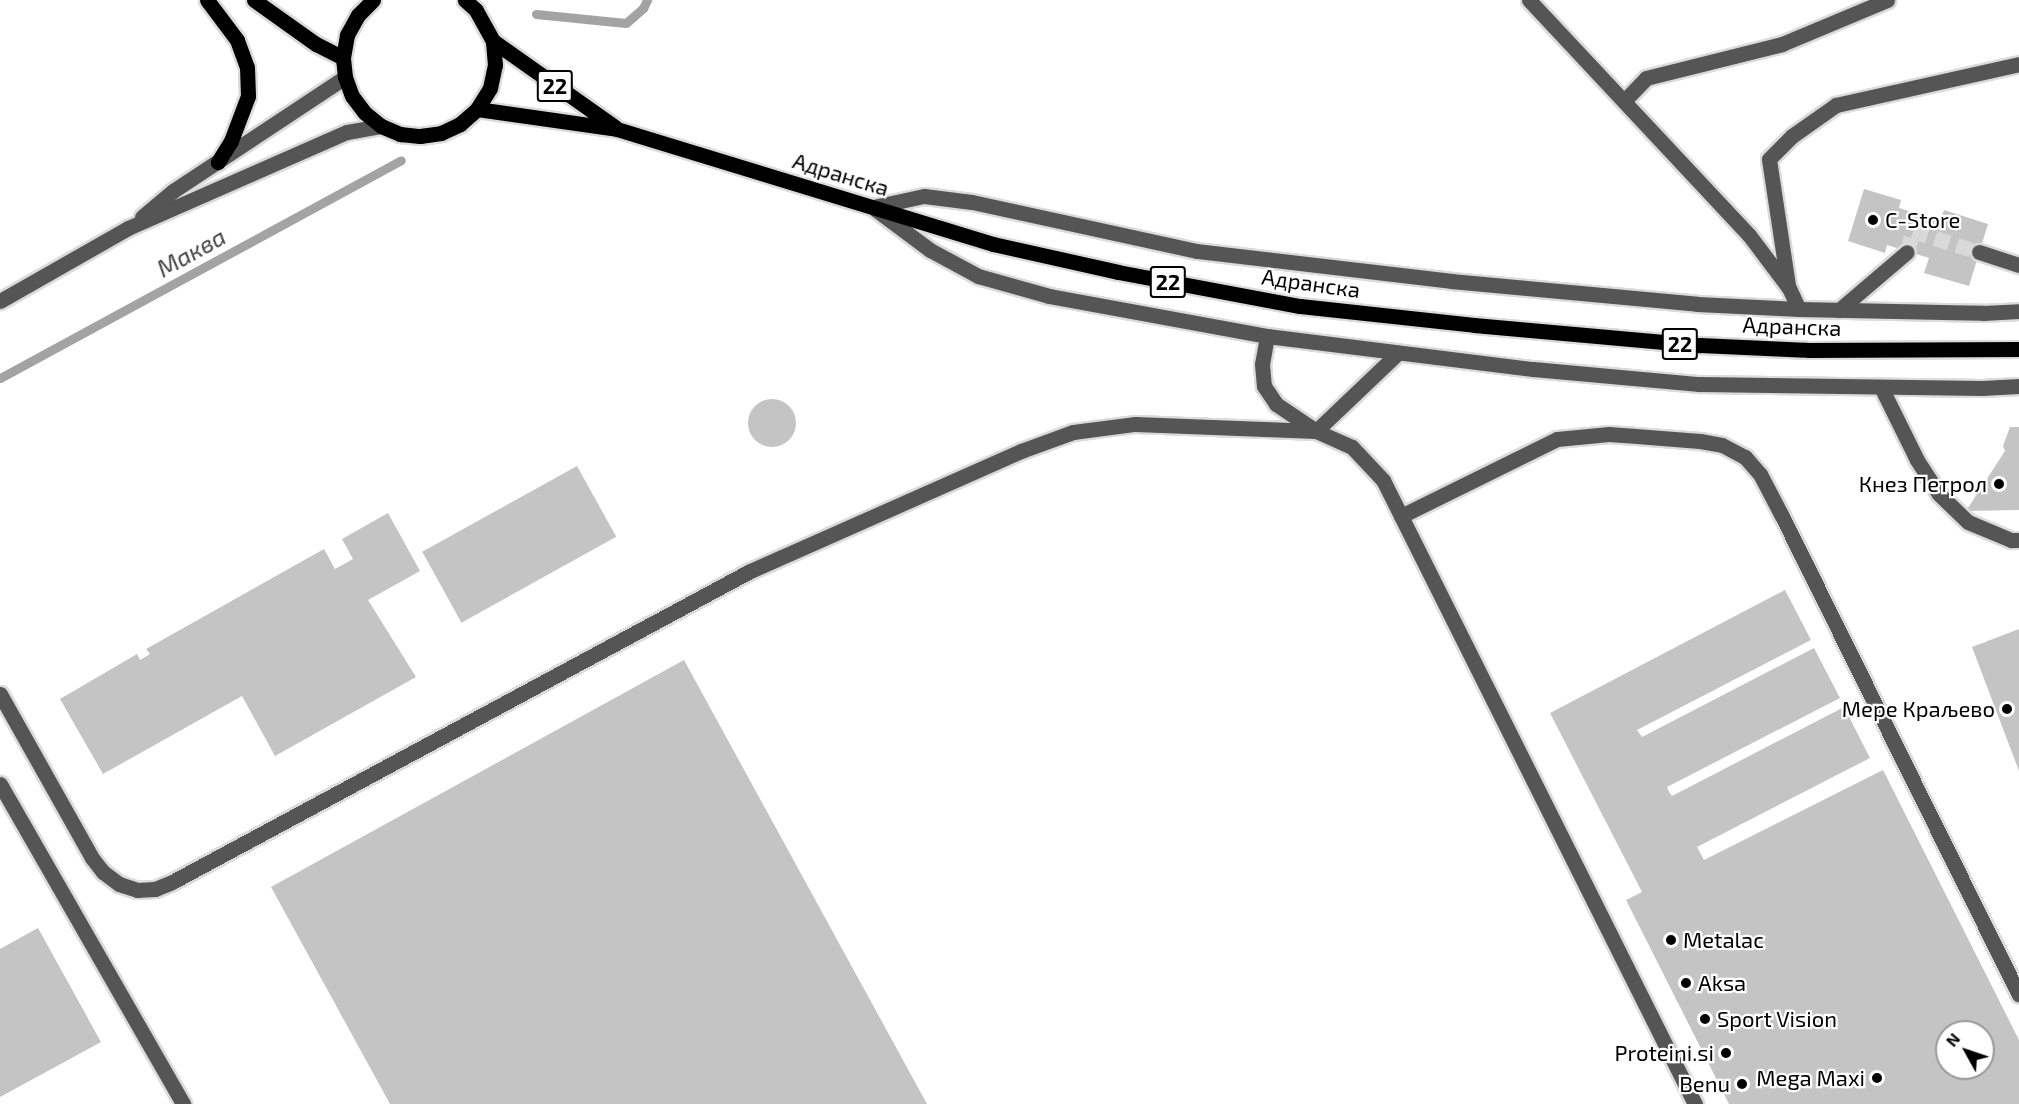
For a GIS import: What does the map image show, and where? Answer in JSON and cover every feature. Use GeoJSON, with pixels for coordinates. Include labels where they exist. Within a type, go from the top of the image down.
{"type":"FeatureCollection","features":[{"type":"Feature","properties":{"kind":"main road"},"geometry":{"type":"LineString","coordinates":[[207,0],[237,40],[247,67],[248,96],[231,141],[218,162]]}},
{"type":"Feature","properties":{"kind":"main road"},"geometry":{"type":"LineString","coordinates":[[254,0],[315,44],[343,58]]}},
{"type":"Feature","properties":{"kind":"main road","name":"22"},"geometry":{"type":"LineString","coordinates":[[373,0],[358,15],[347,35],[343,58],[345,77],[352,96],[365,113],[381,126],[400,134],[420,136],[441,133],[459,124],[477,109],[489,88],[495,65],[493,41],[473,3]]}},
{"type":"Feature","properties":{"kind":"main road","name":"Адранска"},"geometry":{"type":"LineString","coordinates":[[493,41],[617,129]]}},
{"type":"Feature","properties":{"kind":"main road","name":"Адранска"},"geometry":{"type":"LineString","coordinates":[[477,109],[617,129],[993,244],[1060,260],[1300,306],[1484,326],[1700,345],[1876,351],[2019,350]]}},
{"type":"Feature","properties":{"kind":"street"},"geometry":{"type":"LineString","coordinates":[[1529,0],[1749,235],[1789,288],[1799,309]]}},
{"type":"Feature","properties":{"kind":"street"},"geometry":{"type":"LineString","coordinates":[[1624,101],[1646,78],[1782,44],[1887,0]]}},
{"type":"Feature","properties":{"kind":"street"},"geometry":{"type":"LineString","coordinates":[[1789,288],[1769,159],[1792,135],[1836,105],[2019,64]]}},
{"type":"Feature","properties":{"kind":"street"},"geometry":{"type":"LineString","coordinates":[[128,228],[172,191],[345,77]]}},
{"type":"Feature","properties":{"kind":"street"},"geometry":{"type":"LineString","coordinates":[[0,301],[128,228],[347,132],[381,126]]}},
{"type":"Feature","properties":{"kind":"street","name":"Адранска"},"geometry":{"type":"LineString","coordinates":[[873,207],[924,196],[972,202],[1197,251],[1451,281],[1697,304],[1839,310],[1983,313],[2019,311]]}},
{"type":"Feature","properties":{"kind":"street"},"geometry":{"type":"LineString","coordinates":[[873,207],[930,250],[978,276],[1049,296],[1267,336],[1398,353],[1699,384],[1881,387],[2019,386]]}},
{"type":"Feature","properties":{"kind":"street"},"geometry":{"type":"LineString","coordinates":[[1839,310],[1907,252]]}},
{"type":"Feature","properties":{"kind":"street"},"geometry":{"type":"LineString","coordinates":[[1979,252],[2019,265]]}},
{"type":"Feature","properties":{"kind":"street"},"geometry":{"type":"LineString","coordinates":[[1267,336],[1262,363],[1264,386],[1276,404],[1316,431],[1352,447],[1383,480],[1695,1104]]}},
{"type":"Feature","properties":{"kind":"street"},"geometry":{"type":"LineString","coordinates":[[0,694],[92,858],[103,872],[119,884],[137,890],[155,889],[172,882],[750,571],[1021,451],[1073,432],[1135,424],[1316,431],[1398,353]]}},
{"type":"Feature","properties":{"kind":"street"},"geometry":{"type":"LineString","coordinates":[[1881,387],[1917,460],[1939,494],[1968,522],[2011,540],[2019,540]]}},
{"type":"Feature","properties":{"kind":"street"},"geometry":{"type":"LineString","coordinates":[[1401,516],[1557,439],[1609,434],[1700,441],[1722,445],[1745,457],[1760,474],[1782,516],[2019,995]]}},
{"type":"Feature","properties":{"kind":"street"},"geometry":{"type":"LineString","coordinates":[[0,784],[183,1104]]}},
{"type":"Feature","properties":{"kind":"building"},"geometry":{"type":"Polygon","coordinates":[[[1864,189],[1901,200],[1899,208],[1940,221],[1944,210],[1988,224],[1969,286],[1924,273],[1929,258],[1887,245],[1885,253],[1848,241],[1864,189]]]}},
{"type":"Feature","properties":{"kind":"building"},"geometry":{"type":"Polygon","coordinates":[[[772,399],[789,406],[796,423],[789,440],[772,447],[755,440],[748,423],[755,406],[772,399]]]}},
{"type":"Feature","properties":{"kind":"building"},"geometry":{"type":"Polygon","coordinates":[[[2010,427],[2019,427],[2019,510],[1966,511],[2005,451],[2003,446],[2010,427]]]}},
{"type":"Feature","properties":{"kind":"building"},"geometry":{"type":"Polygon","coordinates":[[[577,466],[616,537],[461,623],[422,552],[577,466]]]}},
{"type":"Feature","properties":{"kind":"building"},"geometry":{"type":"Polygon","coordinates":[[[388,513],[420,571],[368,600],[416,677],[275,756],[242,696],[103,774],[60,699],[137,654],[140,660],[150,654],[146,649],[324,549],[335,569],[353,559],[342,539],[388,513]]]}},
{"type":"Feature","properties":{"kind":"building"},"geometry":{"type":"Polygon","coordinates":[[[1785,590],[1811,640],[1637,730],[1642,737],[1814,648],[1840,698],[1667,787],[1669,792],[1672,796],[1844,707],[1870,758],[1697,847],[1704,860],[1883,770],[2019,1040],[2019,1104],[1729,1104],[1626,900],[1642,892],[1550,713],[1785,590]]]}},
{"type":"Feature","properties":{"kind":"building","name":"Мере Краљево"},"geometry":{"type":"Polygon","coordinates":[[[2019,629],[2019,771],[1972,647],[2019,629]]]}},
{"type":"Feature","properties":{"kind":"building"},"geometry":{"type":"Polygon","coordinates":[[[684,660],[927,1104],[390,1104],[271,887],[684,660]]]}},
{"type":"Feature","properties":{"kind":"building"},"geometry":{"type":"Polygon","coordinates":[[[38,928],[101,1042],[0,1097],[0,949],[38,928]]]}},
{"type":"Feature","properties":{"kind":"waterway","name":"Маква"},"geometry":{"type":"LineString","coordinates":[[536,14],[626,23],[643,8],[647,0]]}},
{"type":"Feature","properties":{"kind":"waterway","name":"Маква"},"geometry":{"type":"LineString","coordinates":[[0,378],[401,160]]}},
{"type":"Feature","properties":{"kind":"tunnel"},"geometry":{"type":"LineString","coordinates":[[1907,252],[1913,231],[1979,252]]}},
{"type":"Feature","properties":{"kind":"place","name":"C-Store"},"geometry":{"type":"Point","coordinates":[1873,220]}},
{"type":"Feature","properties":{"kind":"place","name":"Кнез Петрол"},"geometry":{"type":"Point","coordinates":[1999,484]}},
{"type":"Feature","properties":{"kind":"place","name":"Мере Краљево"},"geometry":{"type":"Point","coordinates":[2007,709]}},
{"type":"Feature","properties":{"kind":"place","name":"Metalac"},"geometry":{"type":"Point","coordinates":[1671,940]}},
{"type":"Feature","properties":{"kind":"place","name":"Aksa"},"geometry":{"type":"Point","coordinates":[1686,983]}},
{"type":"Feature","properties":{"kind":"place","name":"Sport Vision"},"geometry":{"type":"Point","coordinates":[1705,1019]}},
{"type":"Feature","properties":{"kind":"place","name":"Proteini.si"},"geometry":{"type":"Point","coordinates":[1726,1053]}},
{"type":"Feature","properties":{"kind":"place","name":"Mega Maxi"},"geometry":{"type":"Point","coordinates":[1877,1078]}},
{"type":"Feature","properties":{"kind":"place","name":"Benu"},"geometry":{"type":"Point","coordinates":[1742,1084]}}]}
